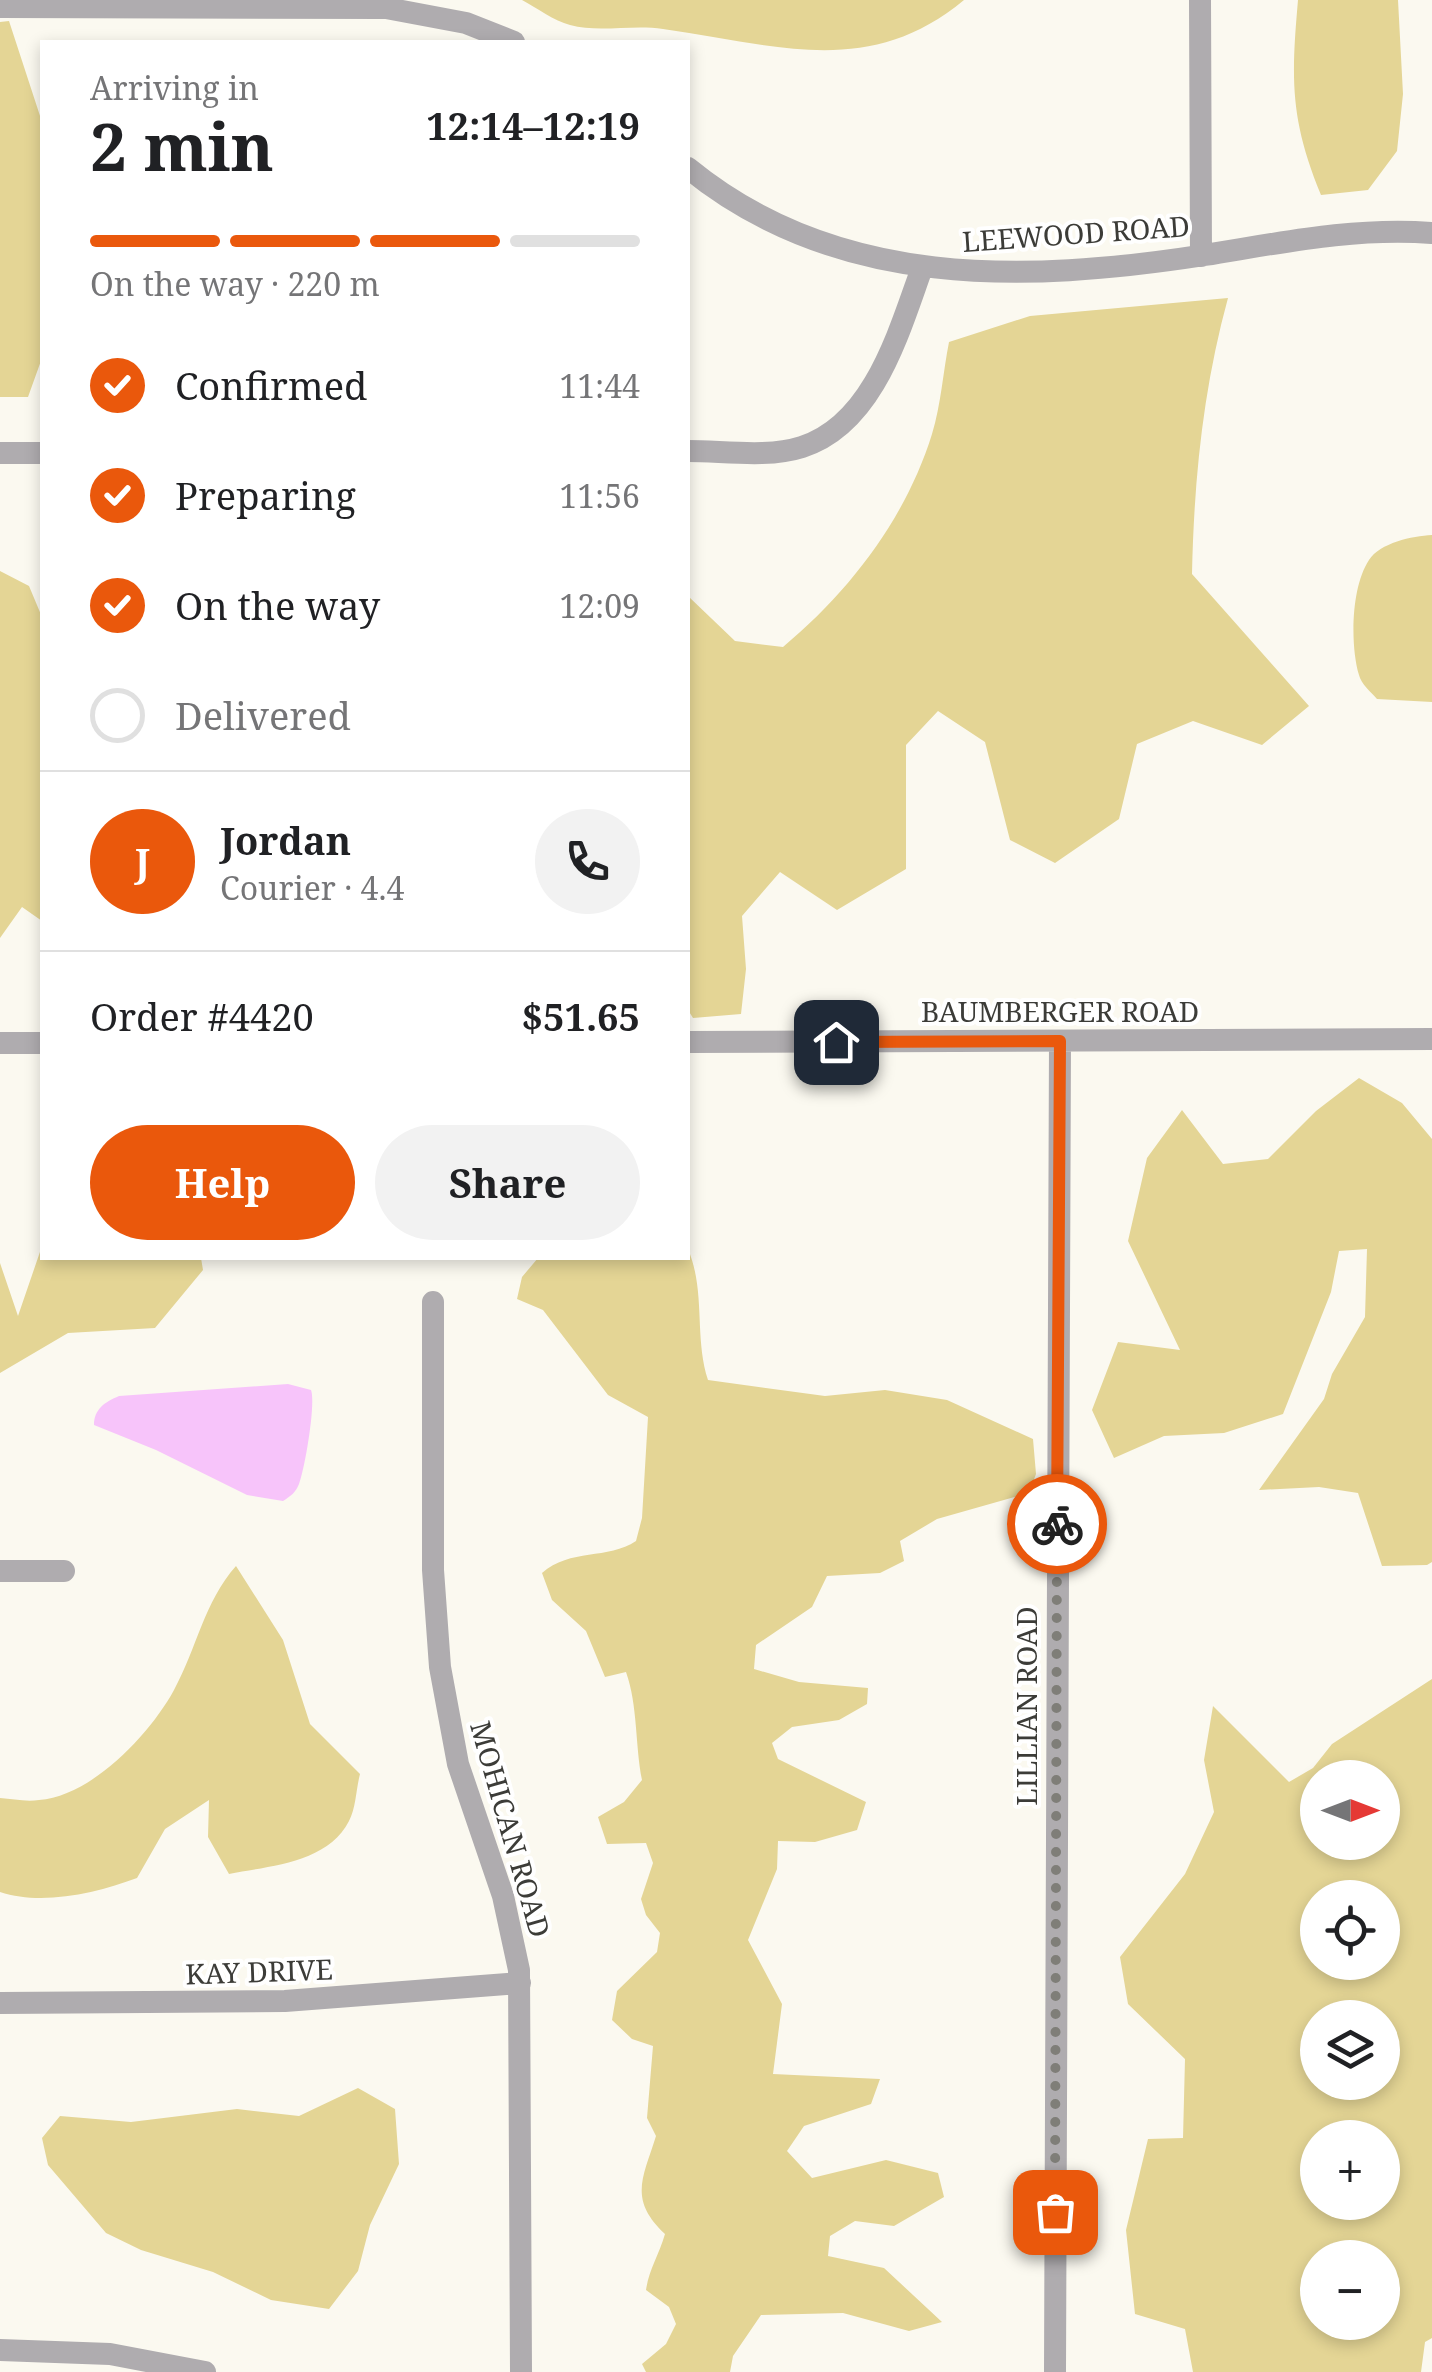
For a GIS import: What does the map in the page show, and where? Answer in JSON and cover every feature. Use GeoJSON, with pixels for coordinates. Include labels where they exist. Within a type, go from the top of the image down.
{"type":"FeatureCollection","features":[{"type":"Feature","properties":{"kind":"street"},"geometry":{"type":"LineString","coordinates":[[1200,0],[1201,256]]}},
{"type":"Feature","properties":{"kind":"street"},"geometry":{"type":"LineString","coordinates":[[0,8],[386,8],[466,23],[509,40]]}},
{"type":"Feature","properties":{"kind":"street","name":"LEEWOOD ROAD"},"geometry":{"type":"LineString","coordinates":[[690,169],[748,211],[801,238],[922,268],[1054,270],[1201,256],[1352,233],[1432,233]]}},
{"type":"Feature","properties":{"kind":"street"},"geometry":{"type":"LineString","coordinates":[[690,451],[780,451],[800,448],[829,434],[878,376],[922,268]]}},
{"type":"Feature","properties":{"kind":"street"},"geometry":{"type":"LineString","coordinates":[[0,452],[40,452]]}},
{"type":"Feature","properties":{"kind":"street","name":"BAUMBERGER ROAD"},"geometry":{"type":"LineString","coordinates":[[690,1042],[1432,1039]]}},
{"type":"Feature","properties":{"kind":"street","name":"LILLIAN ROAD"},"geometry":{"type":"LineString","coordinates":[[1056,2372],[1060,1041]]}},
{"type":"Feature","properties":{"kind":"street"},"geometry":{"type":"LineString","coordinates":[[0,1043],[40,1042]]}},
{"type":"Feature","properties":{"kind":"street","name":"MOHICAN ROAD"},"geometry":{"type":"LineString","coordinates":[[433,1302],[433,1570],[440,1667],[458,1764],[503,1896],[520,1983],[521,2372]]}},
{"type":"Feature","properties":{"kind":"street"},"geometry":{"type":"LineString","coordinates":[[0,1571],[64,1571]]}},
{"type":"Feature","properties":{"kind":"street","name":"KAY DRIVE"},"geometry":{"type":"LineString","coordinates":[[0,2002],[285,2001],[520,1983]]}},
{"type":"Feature","properties":{"kind":"street"},"geometry":{"type":"LineString","coordinates":[[0,2350],[110,2354],[205,2372]]}},
{"type":"Feature","properties":{"kind":"shaded area"},"geometry":{"type":"Polygon","coordinates":[[[522,0],[964,0],[928,25],[892,40],[856,48],[819,50],[652,28],[581,27],[558,21],[522,0]]]}},
{"type":"Feature","properties":{"kind":"shaded area"},"geometry":{"type":"Polygon","coordinates":[[[1298,0],[1398,0],[1403,94],[1397,151],[1368,190],[1321,195],[1311,168],[1295,99],[1298,0]]]}},
{"type":"Feature","properties":{"kind":"shaded area"},"geometry":{"type":"Polygon","coordinates":[[[9,21],[40,116],[40,364],[28,397],[0,397],[0,22],[9,21]]]}},
{"type":"Feature","properties":{"kind":"shaded area"},"geometry":{"type":"Polygon","coordinates":[[[1228,298],[1201,435],[1192,574],[1309,706],[1262,745],[1193,721],[1137,744],[1119,819],[1055,863],[1010,840],[985,742],[938,711],[906,745],[906,869],[837,910],[780,872],[742,916],[746,969],[741,1014],[693,1018],[690,598],[735,641],[783,647],[853,577],[907,495],[935,423],[949,342],[1030,316],[1228,298]]]}},
{"type":"Feature","properties":{"kind":"shaded area"},"geometry":{"type":"Polygon","coordinates":[[[1432,535],[1432,702],[1377,699],[1360,678],[1354,648],[1354,616],[1363,571],[1374,554],[1388,545],[1432,535]]]}},
{"type":"Feature","properties":{"kind":"shaded area"},"geometry":{"type":"Polygon","coordinates":[[[0,571],[29,586],[40,612],[40,920],[22,907],[0,938],[0,571]]]}},
{"type":"Feature","properties":{"kind":"shaded area"},"geometry":{"type":"Polygon","coordinates":[[[1359,1078],[1402,1103],[1432,1139],[1432,1562],[1427,1565],[1382,1566],[1358,1493],[1319,1487],[1259,1490],[1324,1399],[1332,1374],[1365,1317],[1367,1249],[1339,1251],[1331,1292],[1283,1414],[1224,1433],[1164,1436],[1114,1458],[1092,1410],[1118,1342],[1180,1350],[1128,1241],[1147,1158],[1182,1110],[1223,1164],[1268,1159],[1316,1111],[1359,1078]]]}},
{"type":"Feature","properties":{"kind":"shaded area"},"geometry":{"type":"Polygon","coordinates":[[[40,1252],[40,1260],[201,1260],[203,1270],[155,1328],[68,1333],[0,1373],[0,1263],[18,1316],[40,1252]]]}},
{"type":"Feature","properties":{"kind":"shaded area"},"geometry":{"type":"Polygon","coordinates":[[[690,1255],[697,1282],[708,1380],[825,1396],[885,1390],[947,1400],[1033,1439],[1036,1474],[1029,1493],[937,1519],[900,1541],[904,1561],[880,1573],[827,1576],[812,1607],[756,1645],[754,1669],[799,1682],[868,1688],[867,1704],[839,1720],[792,1727],[772,1743],[778,1759],[866,1802],[857,1830],[815,1842],[778,1841],[777,1869],[748,1940],[782,2004],[773,2074],[880,2079],[871,2104],[804,2126],[787,2151],[812,2178],[886,2160],[938,2173],[944,2197],[894,2226],[855,2221],[830,2236],[828,2256],[884,2268],[942,2322],[909,2331],[843,2313],[761,2315],[733,2356],[730,2372],[646,2372],[642,2364],[666,2344],[676,2324],[669,2307],[646,2290],[665,2234],[642,2199],[643,2176],[656,2136],[647,2118],[653,2046],[632,2039],[612,2020],[617,1991],[657,1952],[660,1933],[646,1915],[641,1899],[653,1863],[646,1843],[607,1844],[598,1817],[624,1802],[642,1780],[634,1712],[626,1672],[605,1677],[586,1631],[552,1600],[542,1573],[565,1560],[636,1541],[642,1518],[648,1417],[608,1395],[543,1310],[517,1299],[522,1277],[536,1260],[690,1260],[690,1255]]]}},
{"type":"Feature","properties":{"kind":"shaded area"},"geometry":{"type":"Polygon","coordinates":[[[288,1384],[311,1390],[312,1408],[299,1484],[283,1501],[247,1495],[156,1450],[94,1425],[101,1407],[119,1396],[288,1384]]]}},
{"type":"Feature","properties":{"kind":"shaded area"},"geometry":{"type":"Polygon","coordinates":[[[236,1566],[283,1640],[310,1724],[360,1774],[351,1816],[339,1835],[327,1846],[296,1860],[229,1874],[208,1837],[209,1800],[165,1829],[137,1878],[51,1898],[0,1892],[0,1798],[34,1801],[59,1796],[99,1775],[135,1743],[174,1690],[208,1610],[236,1566]]]}},
{"type":"Feature","properties":{"kind":"shaded area"},"geometry":{"type":"Polygon","coordinates":[[[1432,1679],[1432,2338],[1425,2342],[1421,2372],[1193,2372],[1185,2329],[1135,2314],[1126,2230],[1148,2139],[1183,2138],[1185,2059],[1128,2004],[1120,1957],[1185,1874],[1214,1812],[1204,1760],[1213,1706],[1289,1782],[1300,1776],[1300,1860],[1400,1860],[1400,1760],[1319,1760],[1332,1744],[1432,1679]]]}},
{"type":"Feature","properties":{"kind":"shaded area"},"geometry":{"type":"Polygon","coordinates":[[[358,2088],[395,2109],[399,2164],[370,2225],[358,2271],[329,2309],[271,2300],[213,2272],[141,2250],[106,2233],[48,2165],[42,2138],[60,2116],[131,2122],[237,2109],[299,2116],[358,2088]]]}},
{"type":"Feature","properties":{"kind":"way so far"},"geometry":{"type":"LineString","coordinates":[[1055,2212],[1057,1524]]}},
{"type":"Feature","properties":{"kind":"route"},"geometry":{"type":"LineString","coordinates":[[836,1042],[1060,1041],[1057,1524]]}}]}
